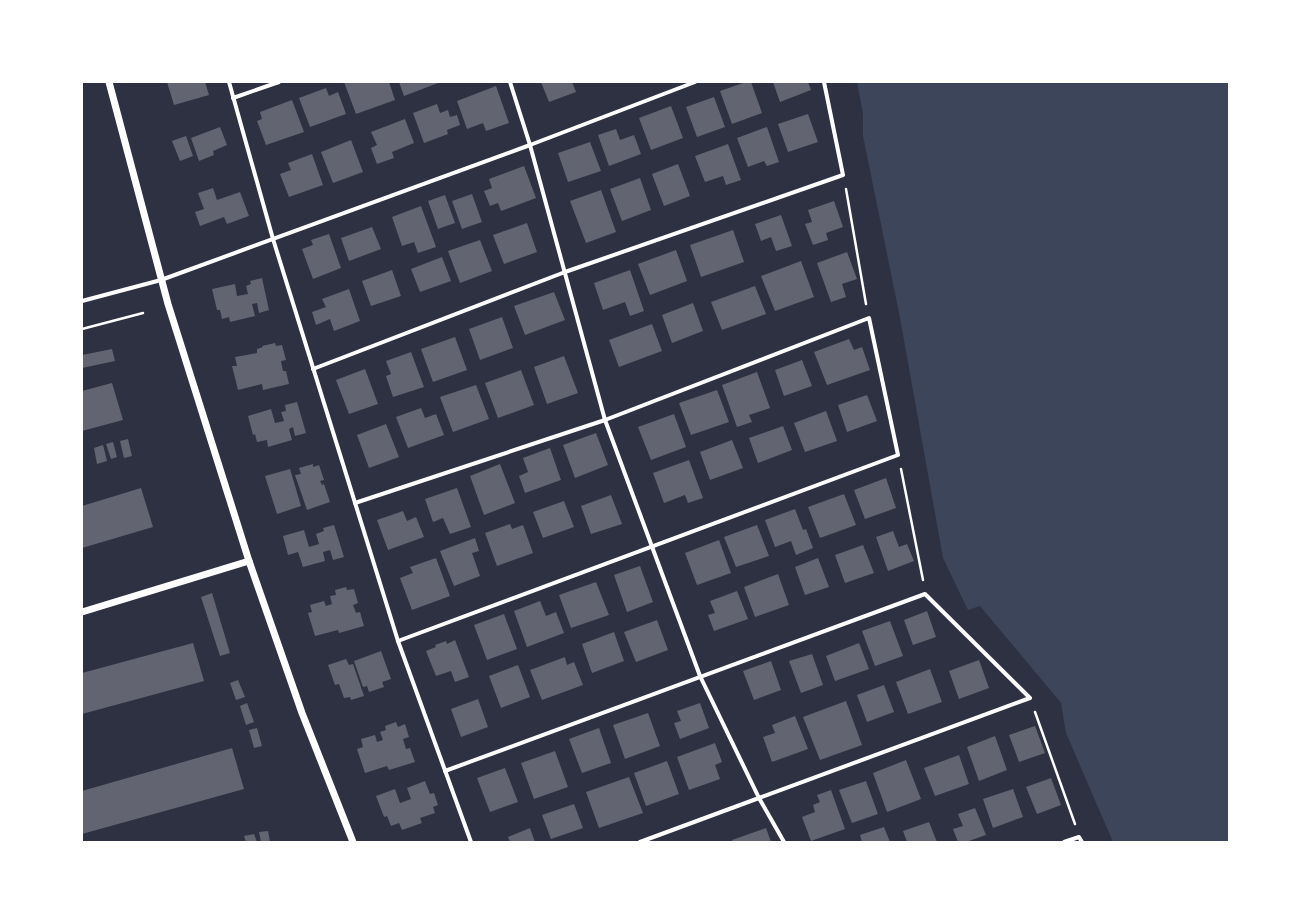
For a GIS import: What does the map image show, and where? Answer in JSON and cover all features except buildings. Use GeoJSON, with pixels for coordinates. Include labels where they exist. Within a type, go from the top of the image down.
{"type":"FeatureCollection","features":[{"type":"Feature","properties":{"kind":"street"},"geometry":{"type":"LineString","coordinates":[[108,82],[161,280],[249,561],[302,713],[354,842]]}},
{"type":"Feature","properties":{"kind":"street"},"geometry":{"type":"LineString","coordinates":[[229,82],[273,239],[398,641],[471,842]]}},
{"type":"Feature","properties":{"kind":"street"},"geometry":{"type":"LineString","coordinates":[[233,98],[279,82]]}},
{"type":"Feature","properties":{"kind":"street"},"geometry":{"type":"LineString","coordinates":[[510,82],[530,144],[605,420],[700,676],[759,798],[784,842]]}},
{"type":"Feature","properties":{"kind":"street"},"geometry":{"type":"LineString","coordinates":[[82,301],[161,280],[696,82]]}},
{"type":"Feature","properties":{"kind":"street"},"geometry":{"type":"LineString","coordinates":[[313,369],[565,272],[843,175],[824,82]]}},
{"type":"Feature","properties":{"kind":"street"},"geometry":{"type":"LineString","coordinates":[[355,504],[605,420],[869,318],[898,454],[398,641]]}},
{"type":"Feature","properties":{"kind":"street"},"geometry":{"type":"LineString","coordinates":[[82,612],[249,561]]}},
{"type":"Feature","properties":{"kind":"street"},"geometry":{"type":"LineString","coordinates":[[445,771],[925,594],[1030,698],[640,842]]}},
{"type":"Feature","properties":{"kind":"street"},"geometry":{"type":"LineString","coordinates":[[1064,842],[1079,836],[1082,842]]}},
{"type":"Feature","properties":{"kind":"path"},"geometry":{"type":"LineString","coordinates":[[843,175],[869,318]]}},
{"type":"Feature","properties":{"kind":"path"},"geometry":{"type":"LineString","coordinates":[[82,329],[143,313]]}},
{"type":"Feature","properties":{"kind":"path"},"geometry":{"type":"LineString","coordinates":[[898,454],[925,594]]}},
{"type":"Feature","properties":{"kind":"path"},"geometry":{"type":"LineString","coordinates":[[1030,698],[1079,836]]}},
{"type":"Feature","properties":{"kind":"shaded area"},"geometry":{"type":"Polygon","coordinates":[[[857,82],[1229,82],[1229,842],[1113,842],[1066,733],[1061,703],[980,606],[968,610],[943,558],[900,318],[863,136],[863,114],[857,82]]]}}]}
